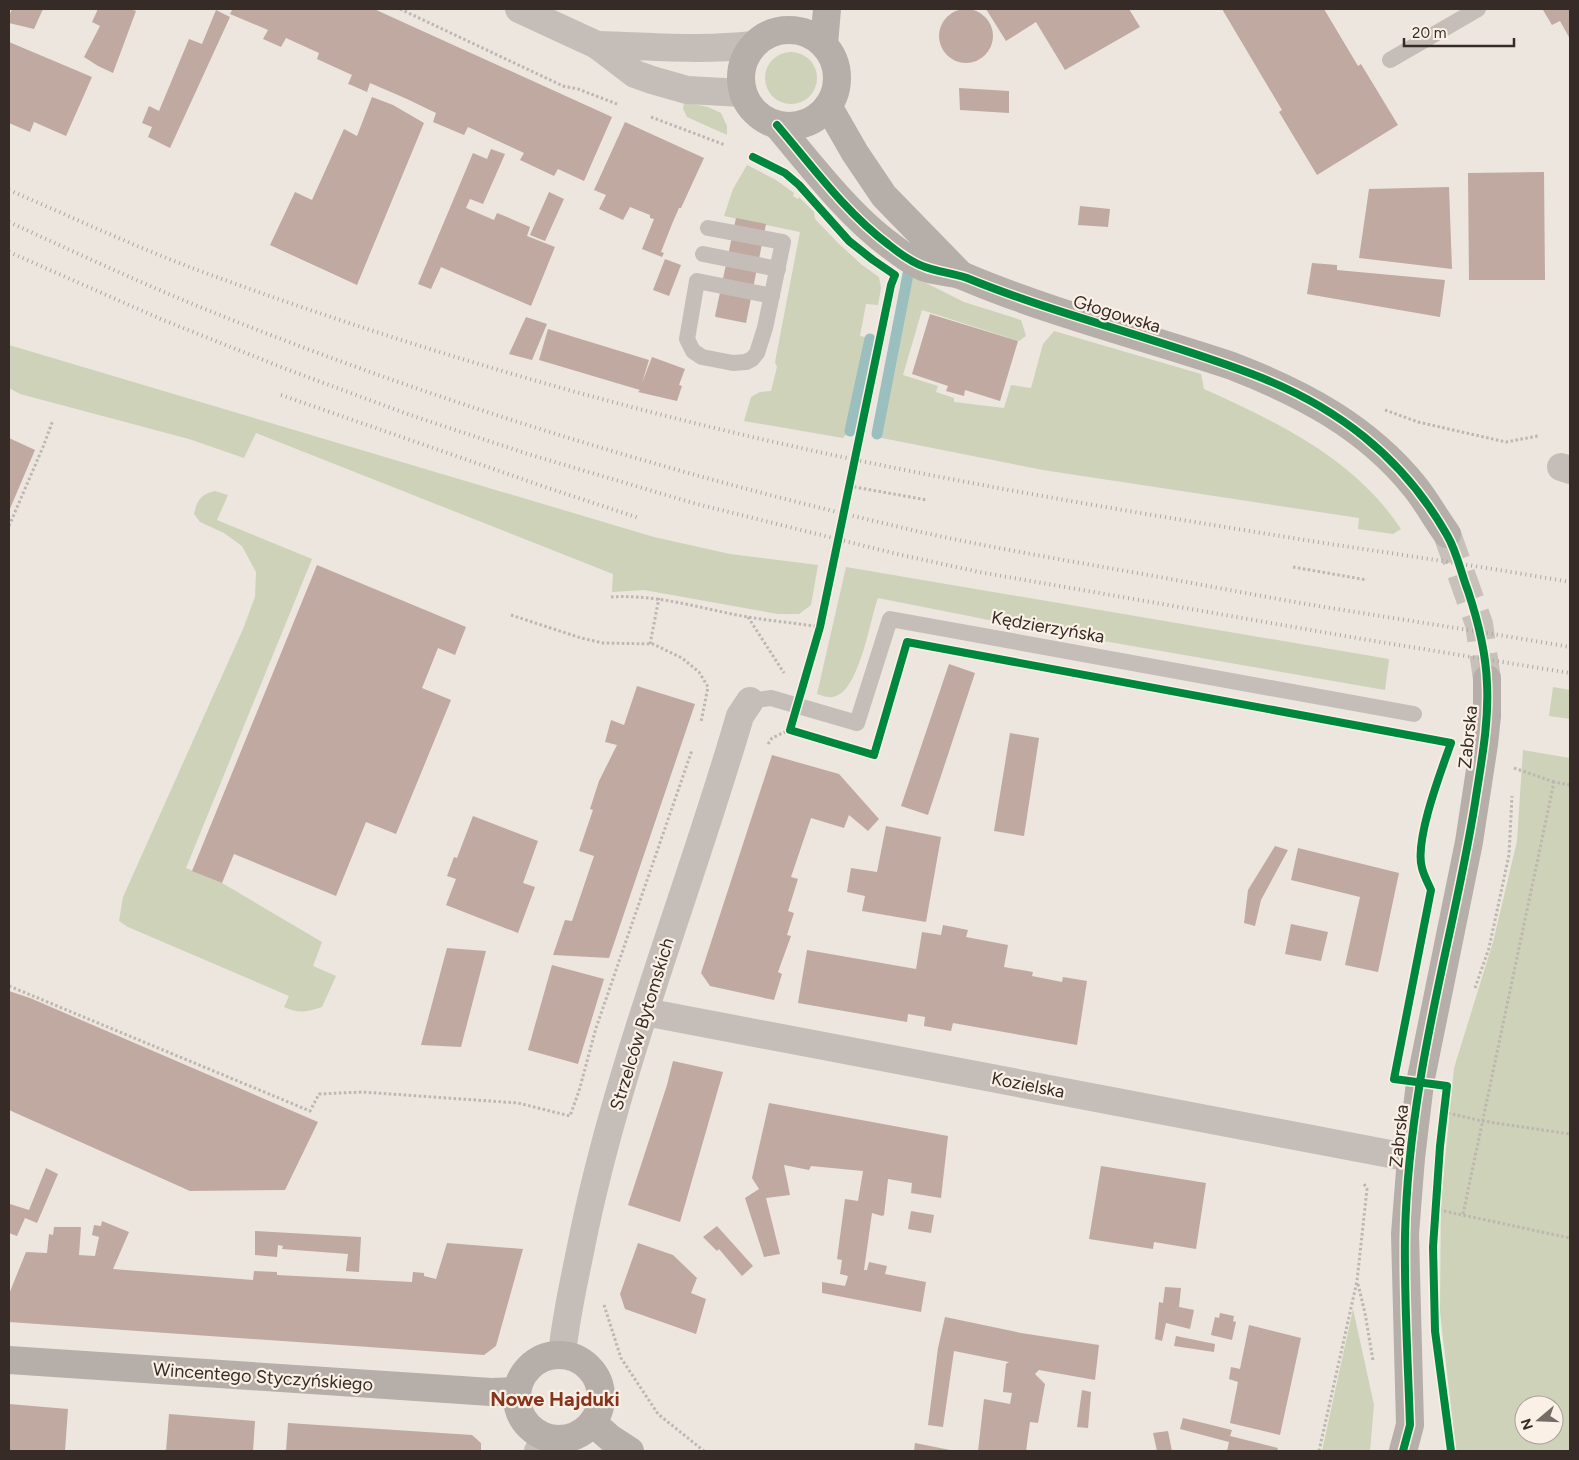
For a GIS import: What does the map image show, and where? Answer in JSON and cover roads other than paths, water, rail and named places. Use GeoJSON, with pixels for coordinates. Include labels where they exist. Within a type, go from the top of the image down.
{"type":"FeatureCollection","features":[{"type":"Feature","properties":{"kind":"street"},"geometry":{"type":"LineString","coordinates":[[518,9],[597,44],[634,74],[687,90],[743,93]]}},
{"type":"Feature","properties":{"kind":"street"},"geometry":{"type":"LineString","coordinates":[[824,44],[827,9]]}},
{"type":"Feature","properties":{"kind":"street"},"geometry":{"type":"LineString","coordinates":[[781,19],[797,30],[812,34],[824,44],[833,58],[838,75],[835,91],[828,106],[818,117],[806,124],[792,126],[777,125],[766,121],[756,114],[743,93],[739,76],[743,60],[752,45],[781,19]]}},
{"type":"Feature","properties":{"kind":"street"},"geometry":{"type":"LineString","coordinates":[[597,44],[693,48],[723,48],[752,45]]}},
{"type":"Feature","properties":{"kind":"street","name":"Głogowska"},"geometry":{"type":"LineString","coordinates":[[828,106],[855,154],[884,196],[961,276]]}},
{"type":"Feature","properties":{"kind":"street","name":"Głogowska"},"geometry":{"type":"LineString","coordinates":[[777,125],[853,213],[890,246],[923,267],[961,276],[1043,307],[1232,366],[1308,400],[1353,427],[1392,461],[1425,500],[1447,534]]}},
{"type":"Feature","properties":{"kind":"street","name":"Zabrska"},"geometry":{"type":"LineString","coordinates":[[1403,1451],[1410,1425],[1405,1234],[1411,1158],[1420,1083],[1469,842],[1484,744],[1487,679]]}},
{"type":"Feature","properties":{"kind":"street","name":"Strzelców Bytomskich"},"geometry":{"type":"LineString","coordinates":[[562,1354],[570,1302],[597,1172],[645,1012],[740,716],[750,701]]}},
{"type":"Feature","properties":{"kind":"street","name":"Kozielska"},"geometry":{"type":"LineString","coordinates":[[645,1012],[1411,1158]]}},
{"type":"Feature","properties":{"kind":"street"},"geometry":{"type":"LineString","coordinates":[[562,1354],[577,1358],[590,1367],[598,1380],[602,1395],[600,1410],[593,1423],[580,1434],[543,1445],[518,1411],[516,1391],[522,1376],[532,1363],[547,1356],[562,1354]]}},
{"type":"Feature","properties":{"kind":"street","name":"Wincentego Styczyńskiego"},"geometry":{"type":"LineString","coordinates":[[9,1360],[491,1392],[516,1391]]}},
{"type":"Feature","properties":{"kind":"street"},"geometry":{"type":"LineString","coordinates":[[593,1423],[610,1438],[630,1451]]}},
{"type":"Feature","properties":{"kind":"street","name":"Zabrska"},"geometry":{"type":"LineString","coordinates":[[1410,1425],[1422,1451]]}},
{"type":"Feature","properties":{"kind":"lane"},"geometry":{"type":"LineString","coordinates":[[1390,60],[1478,9]]}},
{"type":"Feature","properties":{"kind":"lane"},"geometry":{"type":"LineString","coordinates":[[708,228],[783,242],[778,269],[765,328],[757,353],[752,359],[740,364],[702,357],[693,351],[687,340],[698,281],[772,296]]}},
{"type":"Feature","properties":{"kind":"lane"},"geometry":{"type":"LineString","coordinates":[[703,254],[778,269]]}},
{"type":"Feature","properties":{"kind":"lane","name":"Kędzierzyńska"},"geometry":{"type":"LineString","coordinates":[[750,701],[772,698],[857,723],[890,619],[1414,714]]}},
{"type":"Feature","properties":{"kind":"waterway"},"geometry":{"type":"LineString","coordinates":[[877,434],[908,274]]}},
{"type":"Feature","properties":{"kind":"waterway"},"geometry":{"type":"LineString","coordinates":[[850,431],[870,339]]}},
{"type":"Feature","properties":{"kind":"tunnel"},"geometry":{"type":"LineString","coordinates":[[1447,534],[1479,624],[1487,679]]}},
{"type":"Feature","properties":{"kind":"railway"},"geometry":{"type":"LineString","coordinates":[[9,190],[160,255],[291,304],[453,356],[617,403],[700,424],[866,462],[1039,495],[1570,582]]}},
{"type":"Feature","properties":{"kind":"railway"},"geometry":{"type":"LineString","coordinates":[[9,222],[195,305],[364,370],[450,400],[624,455],[799,503],[916,531],[1032,554],[1312,605],[1570,647]]}},
{"type":"Feature","properties":{"kind":"railway"},"geometry":{"type":"LineString","coordinates":[[9,252],[163,320],[286,369],[410,415],[528,454],[693,503],[897,554],[979,572],[1570,673]]}},
{"type":"Feature","properties":{"kind":"railway"},"geometry":{"type":"LineString","coordinates":[[281,395],[639,518]]}},
{"type":"Feature","properties":{"kind":"district","name":"Nowe Hajduki"},"geometry":{"type":"Point","coordinates":[555,1399]}}]}
